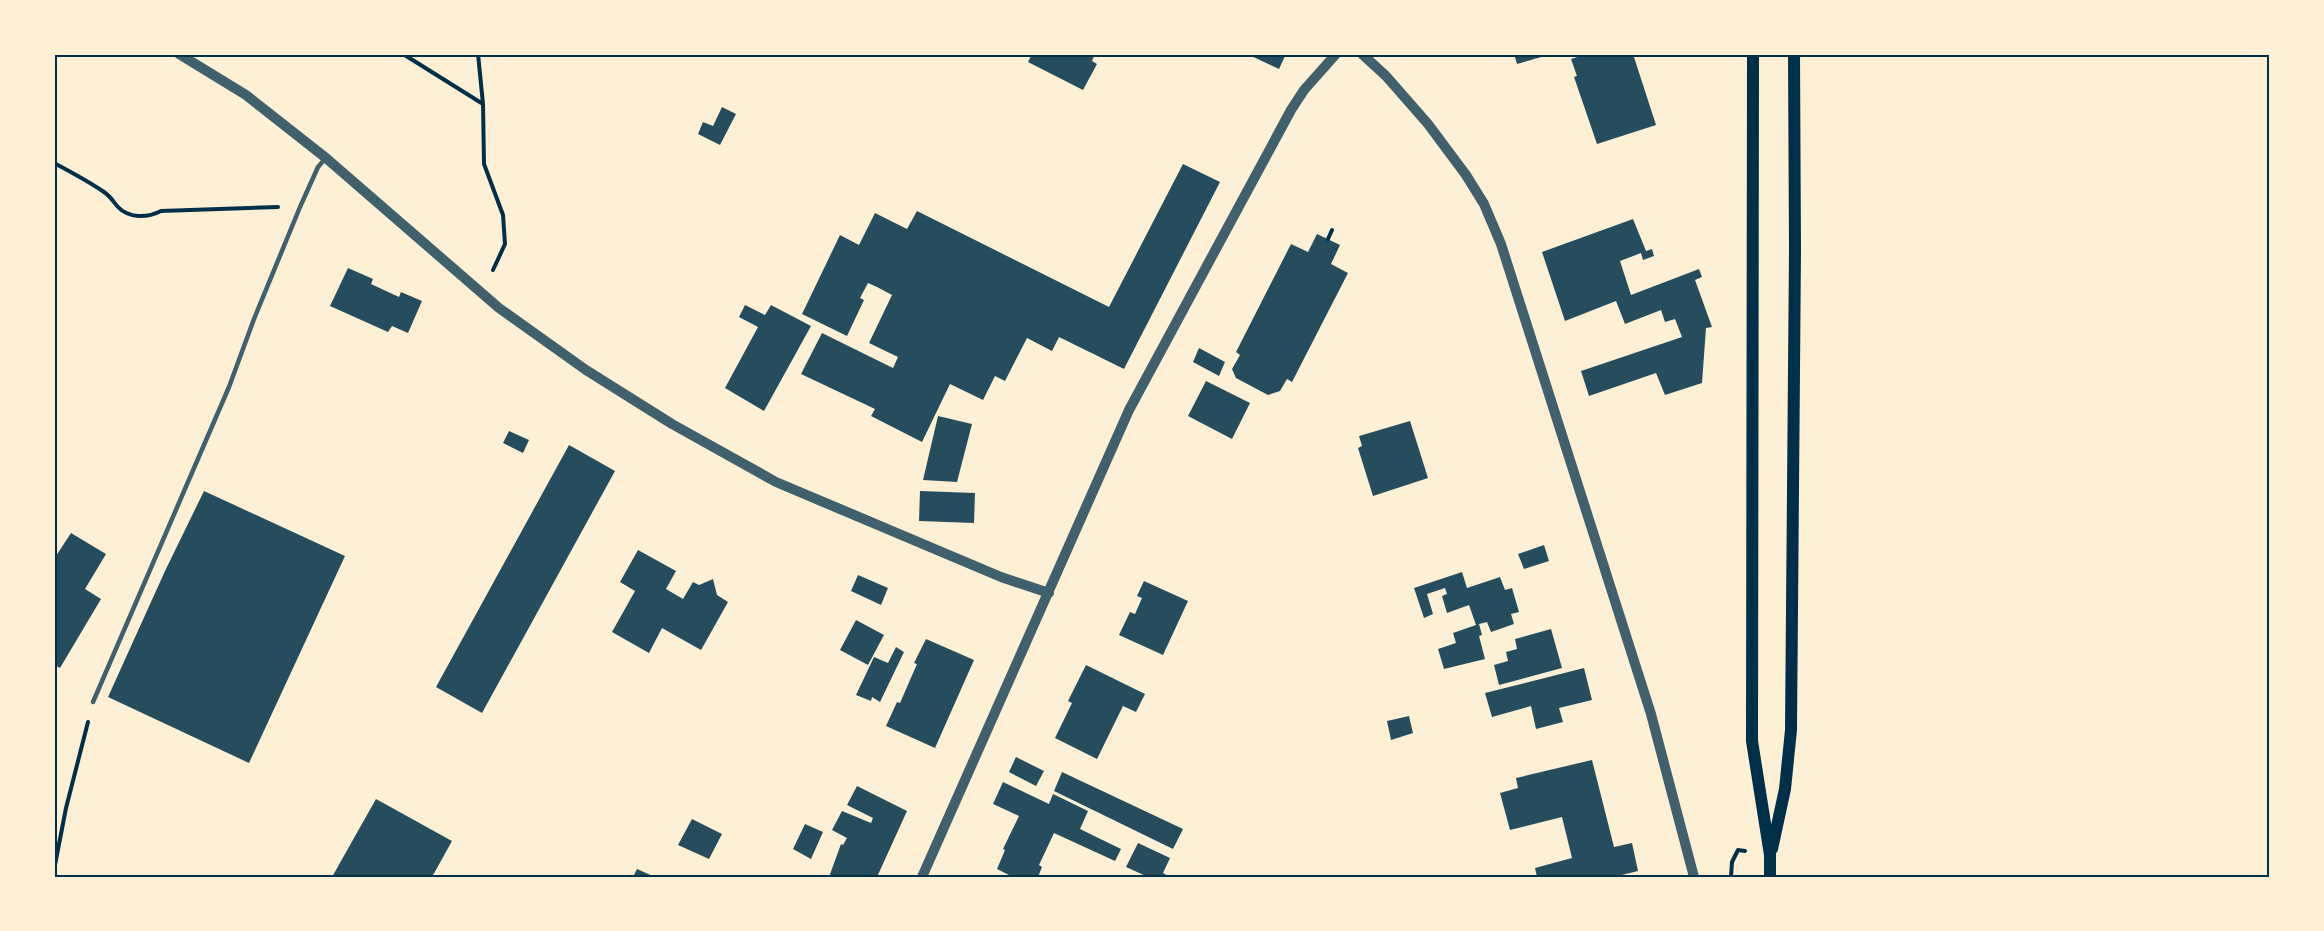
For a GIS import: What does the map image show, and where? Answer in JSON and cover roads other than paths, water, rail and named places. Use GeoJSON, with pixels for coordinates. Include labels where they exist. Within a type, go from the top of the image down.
{"type":"FeatureCollection","features":[{"type":"Feature","properties":{"kind":"main road"},"geometry":{"type":"LineString","coordinates":[[1753,54],[1752,741],[1770,855],[1770,877]]}},
{"type":"Feature","properties":{"kind":"main road"},"geometry":{"type":"LineString","coordinates":[[1770,855],[1785,789],[1791,730],[1795,250],[1794,54]]}},
{"type":"Feature","properties":{"kind":"street"},"geometry":{"type":"LineString","coordinates":[[179,54],[246,95],[326,158],[499,308],[586,370],[672,424],[776,482],[1001,577],[1048,593]]}},
{"type":"Feature","properties":{"kind":"street"},"geometry":{"type":"LineString","coordinates":[[922,877],[1129,410],[1291,110],[1304,90],[1336,54]]}},
{"type":"Feature","properties":{"kind":"street"},"geometry":{"type":"LineString","coordinates":[[1362,54],[1386,76],[1428,124],[1484,204],[1501,244],[1560,435],[1652,714],[1694,877]]}},
{"type":"Feature","properties":{"kind":"lane"},"geometry":{"type":"LineString","coordinates":[[93,702],[230,387],[254,319],[300,207],[318,167],[326,158]]}}]}
